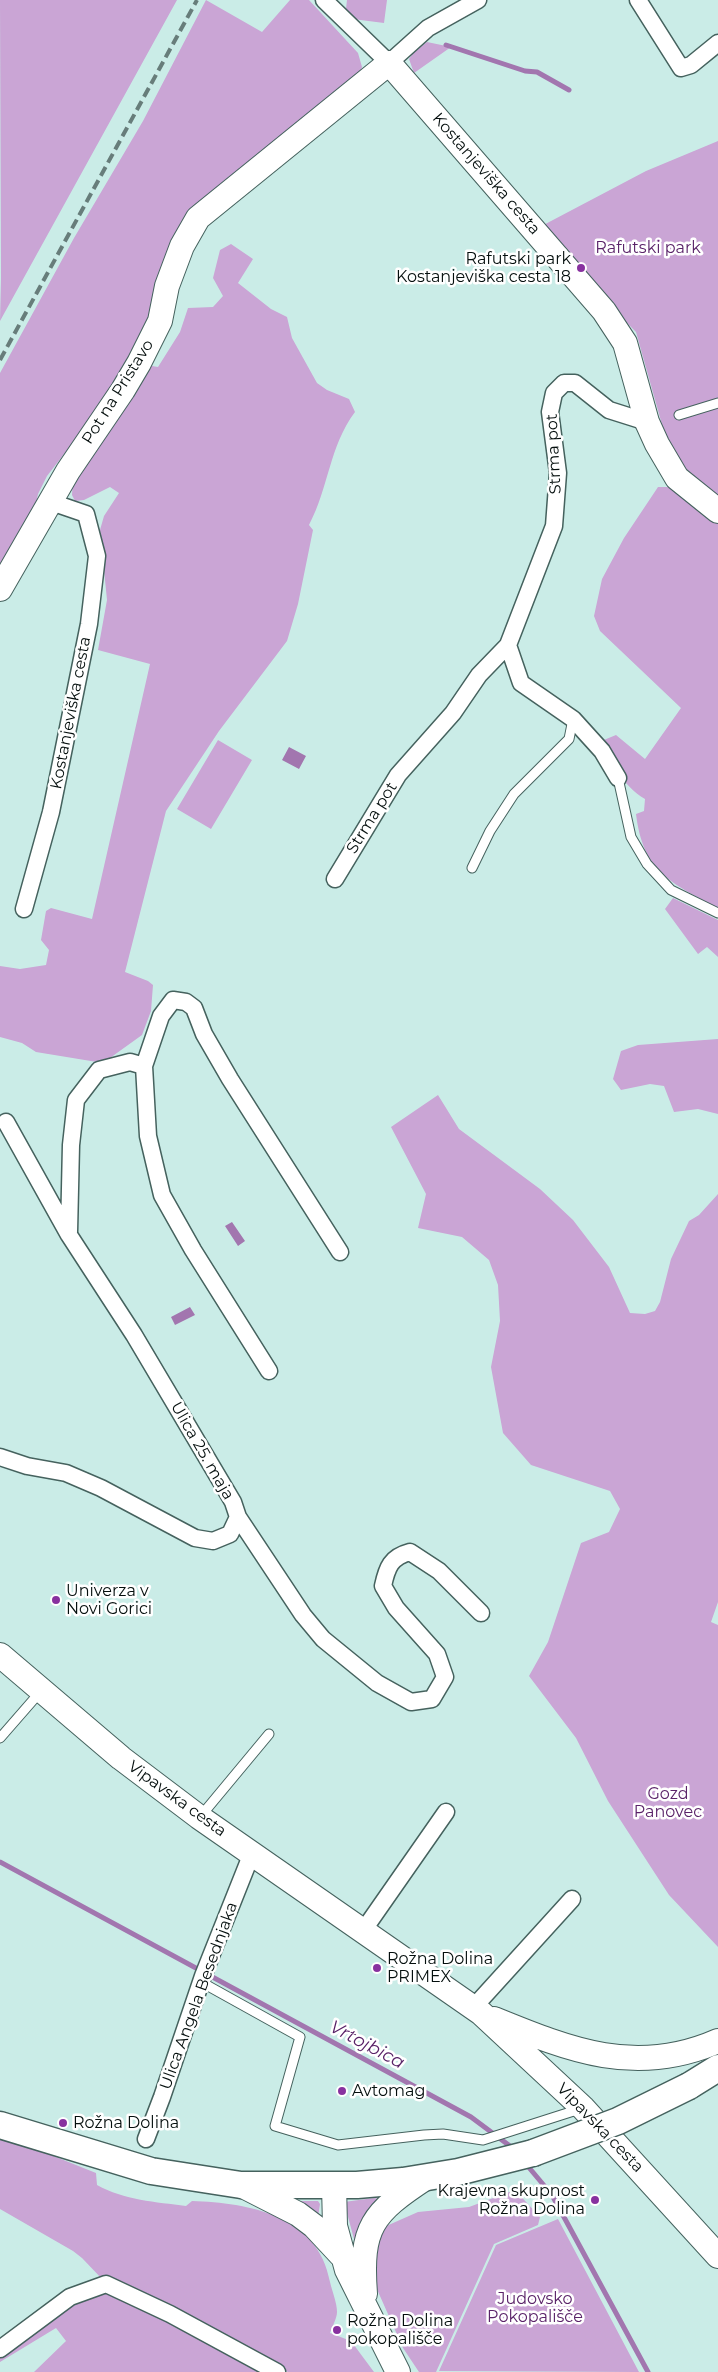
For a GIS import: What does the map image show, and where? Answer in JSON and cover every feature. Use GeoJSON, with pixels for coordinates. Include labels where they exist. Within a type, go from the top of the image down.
{"type":"FeatureCollection","features":[{"type":"Feature","properties":{"kind":"main road","name":"Kostanjeviška cesta"},"geometry":{"type":"LineString","coordinates":[[389,63],[604,311],[625,343],[647,422],[676,478],[718,511]]}},
{"type":"Feature","properties":{"kind":"main road","name":"Pot na Pristavo"},"geometry":{"type":"LineString","coordinates":[[0,589],[68,471],[139,363],[160,321],[167,286],[182,246],[198,218],[389,63]]}},
{"type":"Feature","properties":{"kind":"main road","name":"Vipavska cesta"},"geometry":{"type":"LineString","coordinates":[[0,1655],[121,1758],[199,1817],[477,2011],[583,2108],[718,2256]]}},
{"type":"Feature","properties":{"kind":"main road"},"geometry":{"type":"LineString","coordinates":[[477,2011],[552,2043],[591,2054],[639,2058],[664,2056],[718,2041]]}},
{"type":"Feature","properties":{"kind":"main road"},"geometry":{"type":"LineString","coordinates":[[0,2124],[151,2171],[241,2185],[334,2185],[403,2181],[458,2172],[534,2153],[578,2138],[636,2113],[689,2086],[718,2068]]}},
{"type":"Feature","properties":{"kind":"main road"},"geometry":{"type":"LineString","coordinates":[[366,2311],[362,2265],[370,2230],[388,2204],[427,2177]]}},
{"type":"Feature","properties":{"kind":"main road"},"geometry":{"type":"LineString","coordinates":[[241,2185],[298,2214],[314,2226],[344,2258]]}},
{"type":"Feature","properties":{"kind":"main road"},"geometry":{"type":"LineString","coordinates":[[334,2185],[335,2226],[354,2288],[398,2372]]}},
{"type":"Feature","properties":{"kind":"street","name":"Kostanjeviška cesta"},"geometry":{"type":"LineString","coordinates":[[324,0],[389,63]]}},
{"type":"Feature","properties":{"kind":"street"},"geometry":{"type":"LineString","coordinates":[[389,63],[428,28],[478,0]]}},
{"type":"Feature","properties":{"kind":"street"},"geometry":{"type":"LineString","coordinates":[[638,0],[681,68],[691,65],[718,43]]}},
{"type":"Feature","properties":{"kind":"street","name":"Strma pot"},"geometry":{"type":"LineString","coordinates":[[335,878],[398,775],[453,713],[479,675],[508,645],[554,526],[558,474],[550,412],[554,393],[564,383],[575,383],[609,410],[647,422]]}},
{"type":"Feature","properties":{"kind":"street","name":"Kostanjeviška cesta"},"geometry":{"type":"LineString","coordinates":[[24,909],[51,812],[88,624],[96,556],[86,514],[51,502]]}},
{"type":"Feature","properties":{"kind":"street"},"geometry":{"type":"LineString","coordinates":[[508,645],[520,683],[573,719],[602,751],[618,778]]}},
{"type":"Feature","properties":{"kind":"street"},"geometry":{"type":"LineString","coordinates":[[269,1371],[193,1250],[162,1195],[148,1136],[144,1066],[161,1016],[173,1000],[186,1002],[194,1008],[204,1034],[230,1079],[340,1252]]}},
{"type":"Feature","properties":{"kind":"street"},"geometry":{"type":"LineString","coordinates":[[70,1235],[71,1145],[76,1100],[99,1070],[130,1062],[144,1066]]}},
{"type":"Feature","properties":{"kind":"street","name":"Ulica 25. maja"},"geometry":{"type":"LineString","coordinates":[[0,1456],[27,1466],[66,1473],[101,1488],[195,1538],[213,1541],[230,1534],[238,1517],[233,1502],[134,1335],[70,1235],[6,1122]]}},
{"type":"Feature","properties":{"kind":"street"},"geometry":{"type":"LineString","coordinates":[[238,1517],[303,1615],[323,1639],[377,1682],[411,1702],[432,1699],[445,1676],[437,1654],[396,1608],[383,1586],[387,1566],[398,1555],[410,1552],[439,1571],[481,1613]]}},
{"type":"Feature","properties":{"kind":"street"},"geometry":{"type":"LineString","coordinates":[[363,1931],[446,1812]]}},
{"type":"Feature","properties":{"kind":"street","name":"Ulica Angela Besednjaka"},"geometry":{"type":"LineString","coordinates":[[146,2139],[202,1979],[252,1853]]}},
{"type":"Feature","properties":{"kind":"street"},"geometry":{"type":"LineString","coordinates":[[477,2011],[572,1899]]}},
{"type":"Feature","properties":{"kind":"street"},"geometry":{"type":"LineString","coordinates":[[0,2349],[70,2297],[106,2284],[170,2314],[277,2372]]}},
{"type":"Feature","properties":{"kind":"lane"},"geometry":{"type":"LineString","coordinates":[[679,415],[718,403]]}},
{"type":"Feature","properties":{"kind":"lane"},"geometry":{"type":"LineString","coordinates":[[472,868],[490,831],[514,794],[569,739],[573,719]]}},
{"type":"Feature","properties":{"kind":"lane"},"geometry":{"type":"LineString","coordinates":[[618,778],[631,837],[647,864],[671,890],[718,913]]}},
{"type":"Feature","properties":{"kind":"lane"},"geometry":{"type":"LineString","coordinates":[[0,1738],[41,1691]]}},
{"type":"Feature","properties":{"kind":"lane"},"geometry":{"type":"LineString","coordinates":[[199,1817],[269,1734]]}},
{"type":"Feature","properties":{"kind":"lane"},"geometry":{"type":"LineString","coordinates":[[202,1979],[300,2037],[275,2126],[338,2145],[443,2134],[482,2140],[583,2108]]}},
{"type":"Feature","properties":{"kind":"green space"},"geometry":{"type":"Polygon","coordinates":[[[0,0],[177,0],[0,321],[1,278],[0,0]]]}},
{"type":"Feature","properties":{"kind":"green space"},"geometry":{"type":"Polygon","coordinates":[[[206,0],[262,32],[290,0],[309,0],[358,53],[362,67],[359,75],[227,181],[139,345],[89,422],[47,476],[38,494],[35,508],[0,568],[0,373],[74,238],[143,121],[206,0]]]}},
{"type":"Feature","properties":{"kind":"green space"},"geometry":{"type":"Polygon","coordinates":[[[347,0],[387,0],[384,23],[345,18],[347,0]]]}},
{"type":"Feature","properties":{"kind":"green space"},"geometry":{"type":"Polygon","coordinates":[[[427,42],[451,47],[414,73],[409,59],[414,52],[427,42]]]}},
{"type":"Feature","properties":{"kind":"green space","name":"Rafutski park"},"geometry":{"type":"Polygon","coordinates":[[[718,141],[718,507],[677,478],[636,332],[534,230],[646,171],[718,141]]]}},
{"type":"Feature","properties":{"kind":"green space"},"geometry":{"type":"Polygon","coordinates":[[[231,244],[253,259],[238,283],[271,309],[287,317],[292,338],[317,383],[327,390],[349,399],[355,412],[346,425],[334,453],[316,511],[309,525],[313,530],[298,604],[287,641],[219,731],[166,811],[125,972],[148,981],[153,985],[151,1011],[142,1035],[103,1063],[36,1052],[22,1043],[0,1037],[0,966],[20,969],[46,965],[49,950],[41,940],[46,911],[51,908],[92,919],[150,664],[98,650],[107,600],[100,530],[104,516],[119,493],[110,487],[84,500],[75,501],[72,495],[73,479],[146,365],[158,367],[180,332],[188,308],[213,307],[223,296],[213,278],[220,250],[231,244]]]}},
{"type":"Feature","properties":{"kind":"green space"},"geometry":{"type":"Polygon","coordinates":[[[658,487],[672,487],[718,524],[718,908],[673,883],[653,863],[645,850],[636,814],[644,811],[645,799],[624,781],[599,742],[616,735],[645,759],[681,708],[600,631],[594,616],[602,579],[624,538],[658,487]]]}},
{"type":"Feature","properties":{"kind":"green space"},"geometry":{"type":"Polygon","coordinates":[[[218,740],[252,760],[211,829],[177,809],[218,740]]]}},
{"type":"Feature","properties":{"kind":"green space"},"geometry":{"type":"Polygon","coordinates":[[[673,898],[718,920],[718,957],[707,947],[698,954],[665,909],[673,898]]]}},
{"type":"Feature","properties":{"kind":"green space"},"geometry":{"type":"Polygon","coordinates":[[[718,1039],[718,1114],[698,1109],[674,1112],[664,1086],[650,1084],[621,1090],[613,1079],[621,1051],[638,1045],[718,1039]]]}},
{"type":"Feature","properties":{"kind":"green space","name":"Gozd Panovec"},"geometry":{"type":"Polygon","coordinates":[[[438,1095],[459,1129],[540,1189],[573,1220],[609,1267],[630,1313],[645,1314],[655,1311],[660,1302],[671,1259],[689,1221],[699,1215],[718,1194],[718,1602],[711,1622],[718,1625],[718,1947],[669,1895],[608,1801],[576,1738],[529,1676],[548,1642],[581,1543],[609,1532],[620,1509],[610,1491],[531,1465],[503,1433],[491,1367],[500,1321],[498,1285],[489,1260],[462,1237],[418,1228],[426,1194],[391,1127],[438,1095]]]}},
{"type":"Feature","properties":{"kind":"green space"},"geometry":{"type":"Polygon","coordinates":[[[0,2139],[41,2151],[96,2173],[97,2185],[118,2194],[140,2200],[186,2206],[192,2201],[236,2205],[278,2217],[296,2227],[311,2241],[323,2259],[337,2308],[330,2333],[351,2341],[374,2372],[288,2372],[103,2280],[73,2251],[0,2209],[0,2139]]]}},
{"type":"Feature","properties":{"kind":"green space"},"geometry":{"type":"Polygon","coordinates":[[[515,2190],[540,2217],[538,2225],[494,2244],[436,2372],[419,2372],[403,2348],[376,2287],[372,2249],[384,2227],[418,2212],[469,2207],[515,2190]]]}},
{"type":"Feature","properties":{"kind":"green space"},"geometry":{"type":"Polygon","coordinates":[[[380,2199],[356,2239],[354,2239],[344,2202],[380,2199]]]}},
{"type":"Feature","properties":{"kind":"green space"},"geometry":{"type":"Polygon","coordinates":[[[297,2201],[318,2201],[320,2204],[318,2217],[297,2201]]]}},
{"type":"Feature","properties":{"kind":"green space","name":"Judovsko Pokopališče"},"geometry":{"type":"Polygon","coordinates":[[[558,2219],[639,2372],[439,2371],[496,2245],[558,2219]]]}},
{"type":"Feature","properties":{"kind":"green space"},"geometry":{"type":"Polygon","coordinates":[[[106,2291],[135,2303],[265,2372],[34,2372],[66,2341],[56,2328],[0,2362],[0,2355],[50,2317],[77,2301],[106,2291]]]}},
{"type":"Feature","properties":{"kind":"shaded area"},"geometry":{"type":"Polygon","coordinates":[[[289,747],[306,756],[299,769],[282,760],[289,747]]]}},
{"type":"Feature","properties":{"kind":"shaded area"},"geometry":{"type":"Polygon","coordinates":[[[232,1222],[245,1241],[238,1246],[225,1226],[232,1222]]]}},
{"type":"Feature","properties":{"kind":"shaded area"},"geometry":{"type":"Polygon","coordinates":[[[190,1307],[195,1315],[175,1325],[171,1317],[190,1307]]]}},
{"type":"Feature","properties":{"kind":"waterway"},"geometry":{"type":"LineString","coordinates":[[446,45],[525,71],[537,72],[569,90]]}},
{"type":"Feature","properties":{"kind":"waterway","name":"Vrtojbica"},"geometry":{"type":"LineString","coordinates":[[0,1862],[471,2117],[514,2149]]}},
{"type":"Feature","properties":{"kind":"waterway","name":"Vrtojbica"},"geometry":{"type":"LineString","coordinates":[[526,2164],[552,2195],[648,2372]]}},
{"type":"Feature","properties":{"kind":"railway"},"geometry":{"type":"LineString","coordinates":[[0,360],[197,0]]}},
{"type":"Feature","properties":{"kind":"place","name":"Rafutski park Kostanjeviška cesta 18"},"geometry":{"type":"Point","coordinates":[581,268]}},
{"type":"Feature","properties":{"kind":"place","name":"Univerza v Novi Gorici"},"geometry":{"type":"Point","coordinates":[56,1600]}},
{"type":"Feature","properties":{"kind":"place","name":"Rožna Dolina PRIMEX"},"geometry":{"type":"Point","coordinates":[377,1968]}},
{"type":"Feature","properties":{"kind":"place","name":"Avtomag"},"geometry":{"type":"Point","coordinates":[342,2091]}},
{"type":"Feature","properties":{"kind":"place","name":"Rožna Dolina"},"geometry":{"type":"Point","coordinates":[63,2123]}},
{"type":"Feature","properties":{"kind":"place","name":"Krajevna skupnost Rožna Dolina"},"geometry":{"type":"Point","coordinates":[595,2200]}},
{"type":"Feature","properties":{"kind":"place","name":"Rožna Dolina pokopališče"},"geometry":{"type":"Point","coordinates":[337,2330]}}]}
